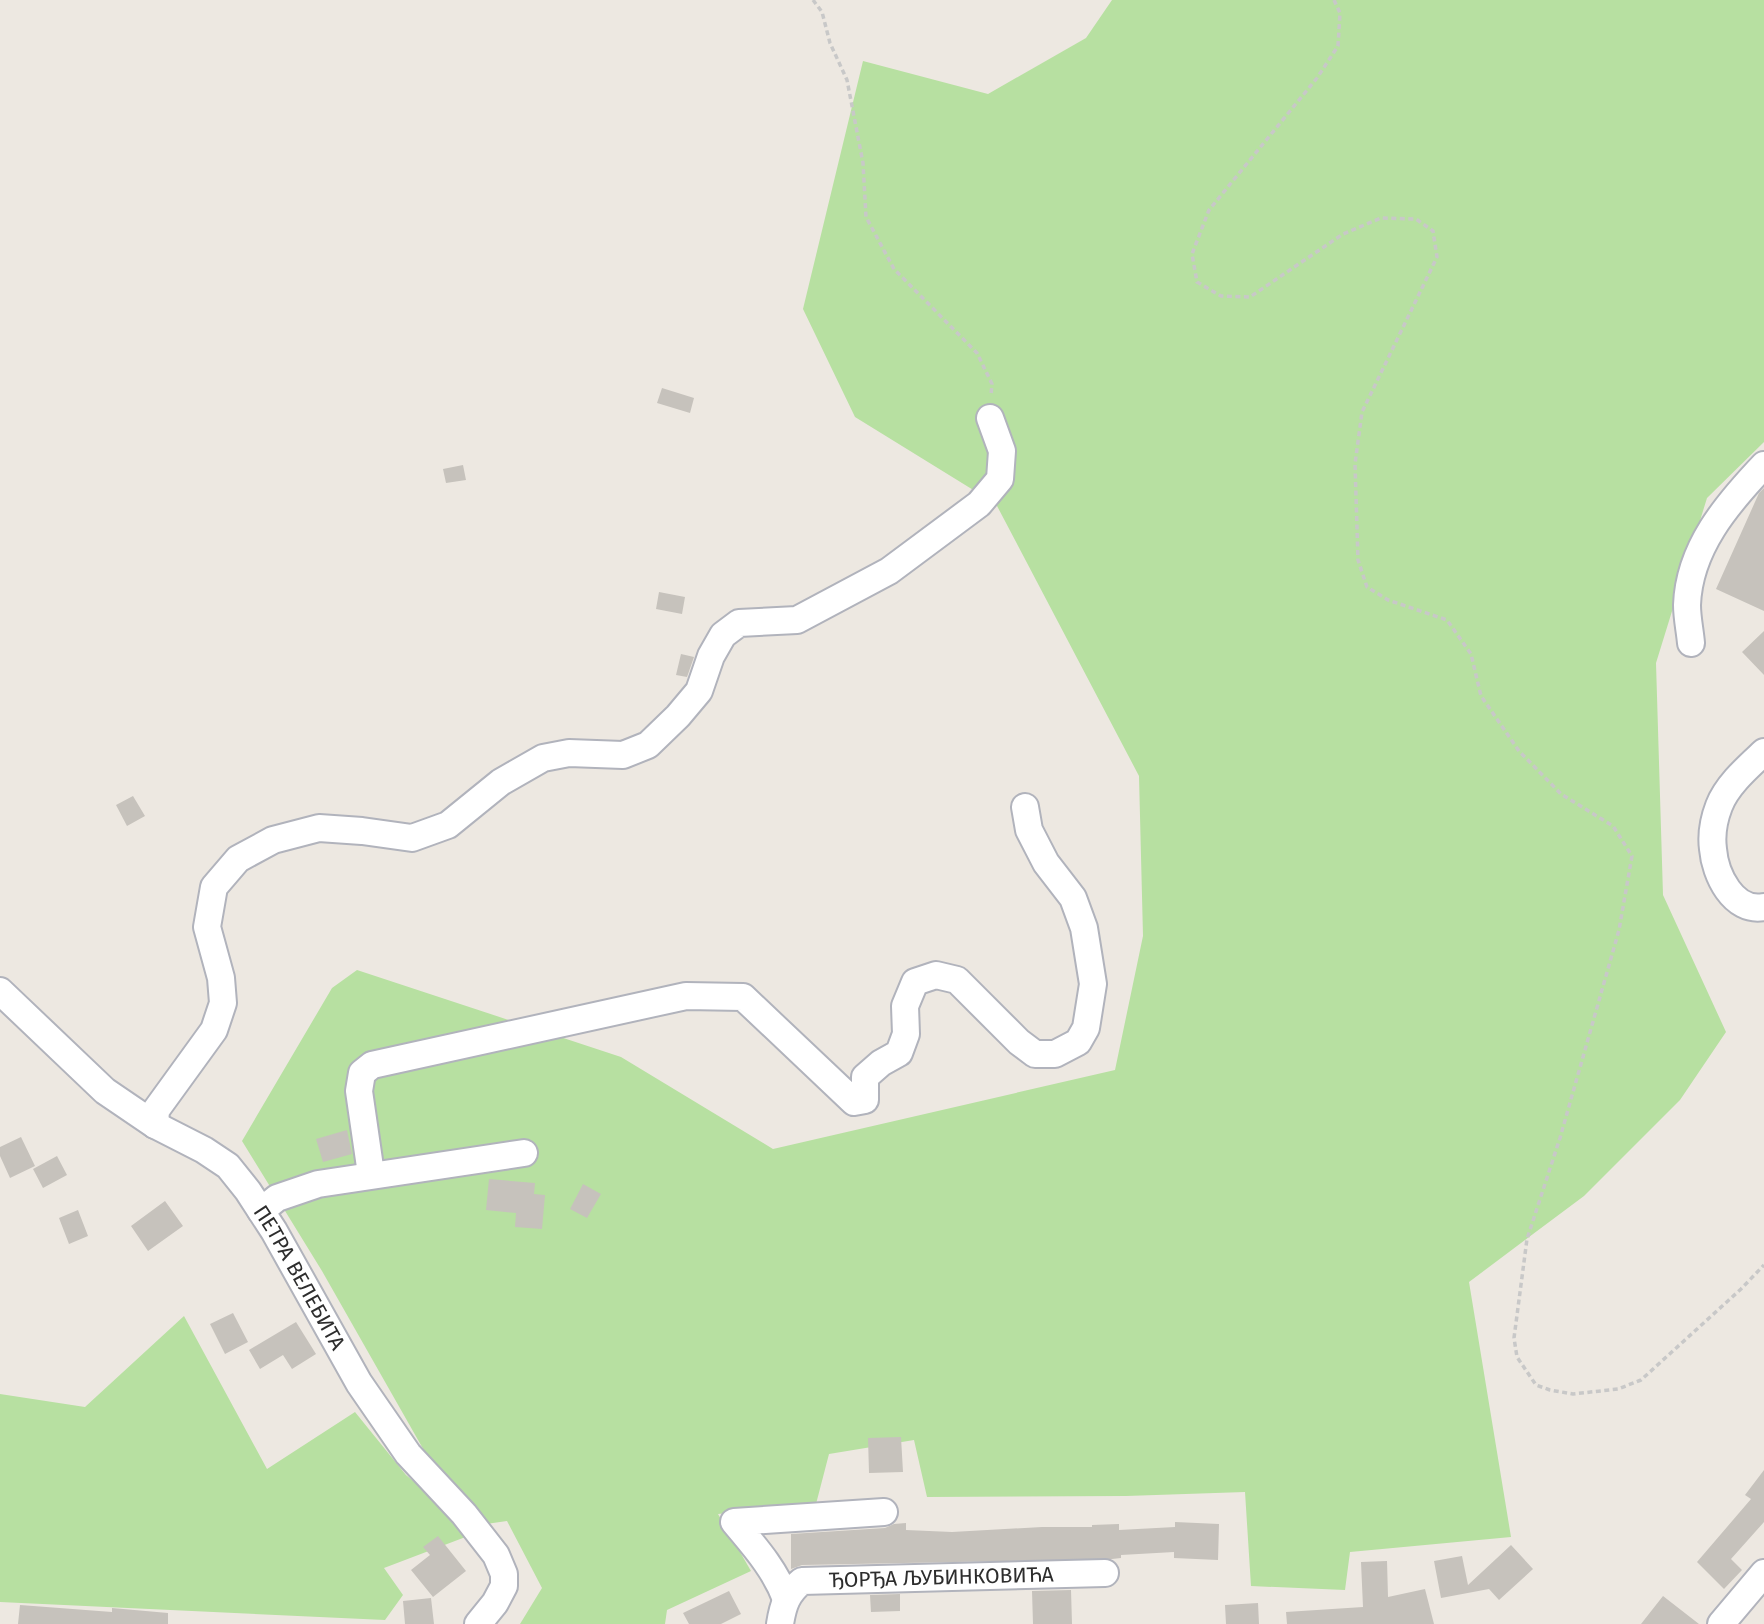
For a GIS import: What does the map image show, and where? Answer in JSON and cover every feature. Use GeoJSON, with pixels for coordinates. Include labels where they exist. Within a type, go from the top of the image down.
{"type":"FeatureCollection","features":[{"type":"Feature","properties":{"kind":"street"},"geometry":{"type":"LineString","coordinates":[[155,1125],[156,1110],[214,1030],[223,1003],[221,978],[207,927],[214,887],[237,859],[273,839],[320,828],[412,838],[448,825],[501,782],[543,758],[569,753],[623,755],[648,745],[699,691],[710,656],[723,635],[739,623],[797,620],[889,571],[979,504],[1000,479],[1002,451],[990,418]]}},
{"type":"Feature","properties":{"kind":"street"},"geometry":{"type":"LineString","coordinates":[[1691,643],[1687,604],[1695,567],[1705,540],[1720,514],[1764,466]]}},
{"type":"Feature","properties":{"kind":"street"},"geometry":{"type":"LineString","coordinates":[[1764,752],[1739,776],[1720,803],[1713,827],[1713,850],[1719,874],[1731,894],[1742,904],[1764,907]]}},
{"type":"Feature","properties":{"kind":"street"},"geometry":{"type":"LineString","coordinates":[[371,1174],[359,1091],[362,1073],[372,1065],[686,996],[743,997],[854,1102],[865,1100],[865,1077],[881,1063],[899,1053],[906,1034],[905,1006],[915,982],[936,975],[957,980],[1019,1042],[1035,1054],[1055,1054],[1078,1042],[1086,1028],[1093,984],[1084,928],[1073,898],[1046,863],[1029,830],[1025,807]]}},
{"type":"Feature","properties":{"kind":"street","name":"ПЕТРА ВЕЛЕБИТА"},"geometry":{"type":"LineString","coordinates":[[0,991],[105,1091],[155,1125],[204,1150],[228,1166],[261,1211],[359,1383],[408,1454],[464,1514],[496,1555],[504,1574],[504,1587],[495,1604],[478,1624]]}},
{"type":"Feature","properties":{"kind":"street"},"geometry":{"type":"LineString","coordinates":[[261,1211],[277,1198],[318,1184],[524,1153]]}},
{"type":"Feature","properties":{"kind":"street"},"geometry":{"type":"LineString","coordinates":[[783,1611],[780,1583],[767,1562],[734,1522],[884,1511]]}},
{"type":"Feature","properties":{"kind":"street","name":"ЂОРЂА ЉУБИНКОВИЋА"},"geometry":{"type":"LineString","coordinates":[[783,1611],[791,1589],[802,1581],[1105,1573]]}},
{"type":"Feature","properties":{"kind":"street"},"geometry":{"type":"LineString","coordinates":[[1721,1624],[1764,1573]]}},
{"type":"Feature","properties":{"kind":"path"},"geometry":{"type":"LineString","coordinates":[[813,0],[822,12],[830,43],[847,80],[863,163],[866,218],[894,269],[977,353],[992,384],[990,418]]}},
{"type":"Feature","properties":{"kind":"path"},"geometry":{"type":"LineString","coordinates":[[1334,0],[1340,13],[1338,46],[1317,78],[1209,210],[1192,254],[1197,282],[1222,296],[1250,297],[1343,234],[1381,218],[1416,219],[1433,231],[1437,257],[1362,412],[1355,464],[1358,560],[1367,587],[1388,600],[1447,620],[1471,654],[1481,696],[1519,751],[1562,794],[1614,826],[1632,856],[1619,930],[1560,1138],[1527,1239],[1514,1338],[1517,1357],[1536,1385],[1550,1391],[1573,1394],[1618,1389],[1641,1380],[1764,1265]]}},
{"type":"Feature","properties":{"kind":"green space"},"geometry":{"type":"Polygon","coordinates":[[[1112,0],[1764,0],[1764,442],[1707,498],[1656,663],[1663,895],[1726,1032],[1680,1100],[1584,1196],[1469,1282],[1511,1537],[1350,1552],[1345,1590],[1251,1586],[1245,1492],[1126,1496],[927,1497],[914,1440],[829,1454],[816,1504],[718,1514],[751,1571],[667,1610],[665,1624],[520,1624],[542,1588],[507,1521],[479,1525],[430,1461],[322,1271],[242,1141],[332,988],[357,970],[621,1057],[773,1149],[1115,1070],[1143,936],[1139,776],[996,504],[855,417],[803,309],[863,61],[988,94],[1086,38],[1112,0]]]}},
{"type":"Feature","properties":{"kind":"green space"},"geometry":{"type":"Polygon","coordinates":[[[184,1316],[267,1469],[355,1412],[406,1475],[476,1533],[384,1568],[403,1595],[385,1620],[0,1602],[0,1394],[85,1407],[184,1316]]]}},
{"type":"Feature","properties":{"kind":"building"},"geometry":{"type":"Polygon","coordinates":[[[662,388],[694,398],[690,413],[657,403],[662,388]]]}},
{"type":"Feature","properties":{"kind":"building"},"geometry":{"type":"Polygon","coordinates":[[[463,465],[466,480],[446,483],[443,469],[463,465]]]}},
{"type":"Feature","properties":{"kind":"building"},"geometry":{"type":"Polygon","coordinates":[[[1764,488],[1764,611],[1716,589],[1759,493],[1764,488]]]}},
{"type":"Feature","properties":{"kind":"building"},"geometry":{"type":"Polygon","coordinates":[[[659,592],[685,597],[682,614],[656,609],[659,592]]]}},
{"type":"Feature","properties":{"kind":"building"},"geometry":{"type":"Polygon","coordinates":[[[1764,631],[1764,675],[1742,652],[1764,631]]]}},
{"type":"Feature","properties":{"kind":"building"},"geometry":{"type":"Polygon","coordinates":[[[681,654],[694,657],[687,677],[676,675],[681,654]]]}},
{"type":"Feature","properties":{"kind":"building"},"geometry":{"type":"Polygon","coordinates":[[[133,796],[145,816],[127,826],[116,805],[133,796]]]}},
{"type":"Feature","properties":{"kind":"building"},"geometry":{"type":"Polygon","coordinates":[[[347,1130],[352,1154],[323,1162],[316,1139],[347,1130]]]}},
{"type":"Feature","properties":{"kind":"building"},"geometry":{"type":"Polygon","coordinates":[[[21,1137],[35,1166],[10,1178],[0,1156],[0,1147],[21,1137]]]}},
{"type":"Feature","properties":{"kind":"building"},"geometry":{"type":"Polygon","coordinates":[[[57,1156],[67,1175],[43,1188],[33,1169],[57,1156]]]}},
{"type":"Feature","properties":{"kind":"building"},"geometry":{"type":"Polygon","coordinates":[[[489,1179],[535,1183],[534,1194],[545,1195],[542,1229],[515,1227],[516,1213],[486,1210],[489,1179]]]}},
{"type":"Feature","properties":{"kind":"building"},"geometry":{"type":"Polygon","coordinates":[[[583,1184],[601,1194],[587,1218],[570,1209],[583,1184]]]}},
{"type":"Feature","properties":{"kind":"building"},"geometry":{"type":"Polygon","coordinates":[[[165,1201],[183,1226],[148,1251],[131,1226],[165,1201]]]}},
{"type":"Feature","properties":{"kind":"building"},"geometry":{"type":"Polygon","coordinates":[[[78,1210],[88,1236],[69,1244],[59,1218],[78,1210]]]}},
{"type":"Feature","properties":{"kind":"building"},"geometry":{"type":"Polygon","coordinates":[[[233,1313],[248,1342],[225,1354],[210,1324],[233,1313]]]}},
{"type":"Feature","properties":{"kind":"building"},"geometry":{"type":"Polygon","coordinates":[[[296,1322],[316,1354],[292,1369],[283,1355],[260,1369],[249,1350],[296,1322]]]}},
{"type":"Feature","properties":{"kind":"building"},"geometry":{"type":"Polygon","coordinates":[[[901,1437],[903,1472],[869,1473],[868,1438],[901,1437]]]}},
{"type":"Feature","properties":{"kind":"building"},"geometry":{"type":"Polygon","coordinates":[[[1764,1470],[1764,1522],[1731,1559],[1742,1570],[1724,1589],[1697,1562],[1751,1499],[1745,1495],[1764,1470]]]}},
{"type":"Feature","properties":{"kind":"building"},"geometry":{"type":"Polygon","coordinates":[[[1175,1522],[1219,1524],[1218,1560],[1174,1558],[1174,1552],[1121,1555],[1121,1558],[1112,1559],[802,1565],[791,1569],[791,1534],[885,1528],[906,1523],[906,1530],[952,1532],[1119,1524],[1119,1530],[1175,1527],[1175,1522]]]}},
{"type":"Feature","properties":{"kind":"building"},"geometry":{"type":"Polygon","coordinates":[[[438,1536],[466,1571],[433,1597],[411,1570],[430,1555],[423,1547],[438,1536]]]}},
{"type":"Feature","properties":{"kind":"building"},"geometry":{"type":"Polygon","coordinates":[[[1511,1545],[1533,1569],[1499,1600],[1489,1589],[1441,1598],[1434,1561],[1462,1556],[1468,1585],[1511,1545]]]}},
{"type":"Feature","properties":{"kind":"building"},"geometry":{"type":"Polygon","coordinates":[[[1387,1561],[1388,1597],[1425,1589],[1434,1624],[1287,1624],[1286,1612],[1363,1607],[1361,1562],[1387,1561]]]}},
{"type":"Feature","properties":{"kind":"building"},"geometry":{"type":"Polygon","coordinates":[[[1071,1590],[1072,1624],[1033,1624],[1032,1591],[1071,1590]]]}},
{"type":"Feature","properties":{"kind":"building"},"geometry":{"type":"Polygon","coordinates":[[[729,1591],[741,1614],[721,1624],[689,1624],[683,1613],[729,1591]]]}},
{"type":"Feature","properties":{"kind":"building"},"geometry":{"type":"Polygon","coordinates":[[[900,1594],[900,1611],[871,1612],[870,1595],[900,1594]]]}},
{"type":"Feature","properties":{"kind":"building"},"geometry":{"type":"Polygon","coordinates":[[[1663,1596],[1699,1624],[1641,1624],[1663,1596]]]}},
{"type":"Feature","properties":{"kind":"building"},"geometry":{"type":"Polygon","coordinates":[[[431,1598],[434,1624],[405,1624],[403,1601],[431,1598]]]}},
{"type":"Feature","properties":{"kind":"building"},"geometry":{"type":"Polygon","coordinates":[[[1258,1603],[1259,1624],[1226,1624],[1225,1605],[1258,1603]]]}},
{"type":"Feature","properties":{"kind":"building"},"geometry":{"type":"Polygon","coordinates":[[[20,1605],[168,1613],[168,1624],[18,1624],[20,1605]]]}}]}
